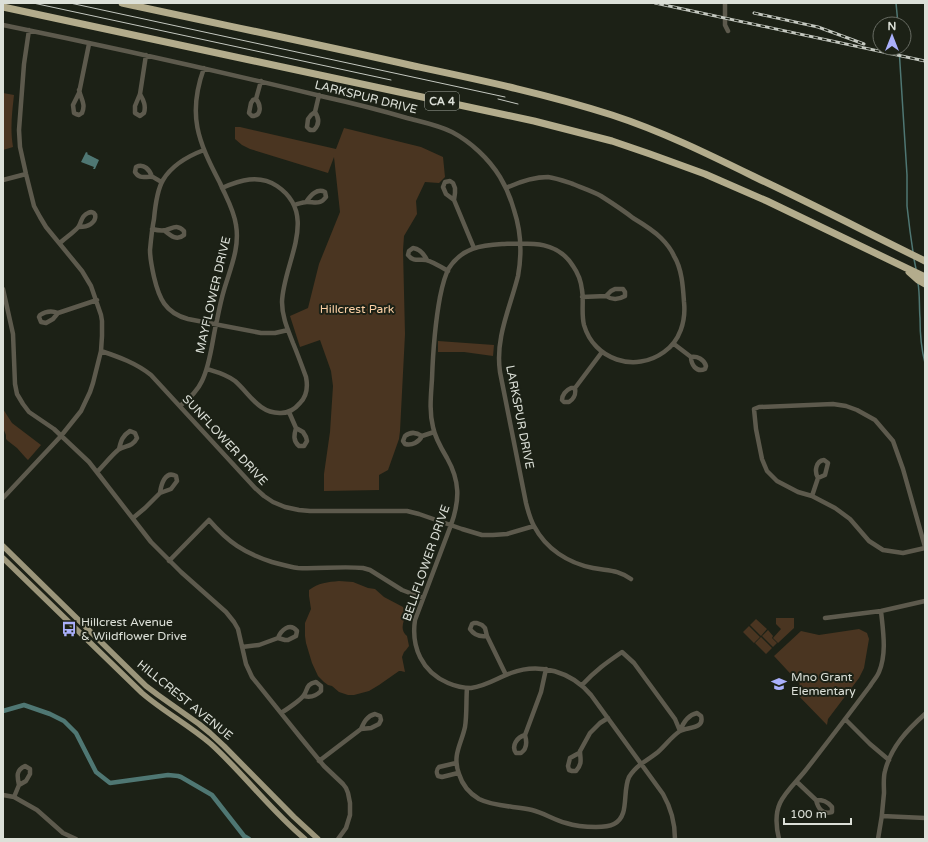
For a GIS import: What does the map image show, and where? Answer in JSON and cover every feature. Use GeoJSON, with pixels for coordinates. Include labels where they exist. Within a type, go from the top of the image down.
{"type":"FeatureCollection","features":[{"type":"Feature","properties":{"kind":"highway","name":"CA 4"},"geometry":{"type":"LineString","coordinates":[[122,3],[524,90],[599,111],[639,125],[697,149],[925,261]]}},
{"type":"Feature","properties":{"kind":"highway","name":"CA 4"},"geometry":{"type":"LineString","coordinates":[[3,6],[534,121],[589,135],[650,154],[718,179],[767,200],[925,277]]}},
{"type":"Feature","properties":{"kind":"highway"},"geometry":{"type":"LineString","coordinates":[[902,266],[925,284]]}},
{"type":"Feature","properties":{"kind":"main road","name":"HILLCREST AVENUE"},"geometry":{"type":"LineString","coordinates":[[3,546],[152,691],[210,733],[318,839]]}},
{"type":"Feature","properties":{"kind":"main road","name":"HILLCREST AVENUE"},"geometry":{"type":"LineString","coordinates":[[3,558],[151,701],[211,744],[305,839]]}},
{"type":"Feature","properties":{"kind":"main road"},"geometry":{"type":"LineString","coordinates":[[86,639],[94,640],[114,654]]}},
{"type":"Feature","properties":{"kind":"street"},"geometry":{"type":"LineString","coordinates":[[725,3],[725,25],[728,30]]}},
{"type":"Feature","properties":{"kind":"street","name":"LARKSPUR DRIVE"},"geometry":{"type":"LineString","coordinates":[[3,25],[261,81],[428,123],[451,132],[467,142],[481,154],[499,175],[506,188],[517,221],[520,243],[518,275],[502,327],[499,366],[526,503],[531,518],[541,537],[555,551],[566,558],[584,566],[621,573],[631,579]]}},
{"type":"Feature","properties":{"kind":"street"},"geometry":{"type":"LineString","coordinates":[[3,498],[61,436],[84,406],[93,383],[101,351],[102,336],[102,321],[97,300],[89,281],[43,222],[34,206],[26,174],[20,146],[19,130],[23,68],[29,30]]}},
{"type":"Feature","properties":{"kind":"street"},"geometry":{"type":"LineString","coordinates":[[79,90],[84,107],[82,113],[79,115],[75,114],[73,110],[74,103],[78,95],[79,90],[89,44]]}},
{"type":"Feature","properties":{"kind":"street"},"geometry":{"type":"LineString","coordinates":[[140,94],[146,55]]}},
{"type":"Feature","properties":{"kind":"street","name":"MAYFLOWER DRIVE"},"geometry":{"type":"LineString","coordinates":[[180,406],[198,389],[207,369],[224,289],[234,256],[236,243],[235,219],[229,202],[204,150],[198,132],[196,110],[198,89],[204,68]]}},
{"type":"Feature","properties":{"kind":"street"},"geometry":{"type":"LineString","coordinates":[[256,98],[261,81]]}},
{"type":"Feature","properties":{"kind":"street"},"geometry":{"type":"LineString","coordinates":[[315,112],[319,95]]}},
{"type":"Feature","properties":{"kind":"street"},"geometry":{"type":"LineString","coordinates":[[204,150],[187,157],[168,174],[162,182],[156,201],[150,249],[151,262],[157,290],[162,302],[171,311],[181,317],[261,333],[275,333],[288,330]]}},
{"type":"Feature","properties":{"kind":"street"},"geometry":{"type":"LineString","coordinates":[[3,180],[26,174]]}},
{"type":"Feature","properties":{"kind":"street"},"geometry":{"type":"LineString","coordinates":[[152,177],[162,182]]}},
{"type":"Feature","properties":{"kind":"street"},"geometry":{"type":"LineString","coordinates":[[506,188],[522,181],[548,177],[559,179],[600,196],[653,230],[671,249],[678,263],[685,311],[682,328],[674,344],[657,357],[641,362],[618,360],[602,352],[576,388]]}},
{"type":"Feature","properties":{"kind":"street"},"geometry":{"type":"LineString","coordinates":[[207,369],[232,379],[257,404],[267,411],[275,413],[289,412],[297,407],[306,394],[306,378],[288,330],[282,302],[297,232],[298,218],[294,206],[289,197],[280,188],[263,180],[242,180],[222,188]]}},
{"type":"Feature","properties":{"kind":"street"},"geometry":{"type":"LineString","coordinates":[[454,200],[474,248]]}},
{"type":"Feature","properties":{"kind":"street"},"geometry":{"type":"LineString","coordinates":[[294,206],[306,202]]}},
{"type":"Feature","properties":{"kind":"street"},"geometry":{"type":"LineString","coordinates":[[60,243],[79,227]]}},
{"type":"Feature","properties":{"kind":"street"},"geometry":{"type":"LineString","coordinates":[[152,229],[165,231]]}},
{"type":"Feature","properties":{"kind":"street","name":"BELLFLOWER DRIVE"},"geometry":{"type":"LineString","coordinates":[[602,352],[590,339],[583,323],[582,289],[578,274],[571,263],[558,251],[546,246],[532,243],[485,245],[474,248],[463,254],[453,263],[448,271],[442,287],[437,312],[434,335],[431,418],[437,440],[452,467],[457,484],[458,499],[451,525],[423,598],[416,620],[414,634],[420,657],[427,668],[439,678],[452,684],[467,688],[484,685],[506,675],[532,669],[555,671],[566,675],[582,685],[590,693],[666,799],[673,818],[675,839]]}},
{"type":"Feature","properties":{"kind":"street"},"geometry":{"type":"LineString","coordinates":[[426,260],[448,271]]}},
{"type":"Feature","properties":{"kind":"street"},"geometry":{"type":"LineString","coordinates":[[3,289],[13,334],[16,389],[19,399],[27,411],[51,427],[89,462],[150,541],[169,561],[231,617],[238,629],[246,664],[252,676],[319,761],[342,784],[348,793],[350,818],[346,828],[338,839]]}},
{"type":"Feature","properties":{"kind":"street"},"geometry":{"type":"LineString","coordinates":[[582,297],[606,296]]}},
{"type":"Feature","properties":{"kind":"street"},"geometry":{"type":"LineString","coordinates":[[58,313],[97,300]]}},
{"type":"Feature","properties":{"kind":"street"},"geometry":{"type":"LineString","coordinates":[[674,344],[691,357]]}},
{"type":"Feature","properties":{"kind":"street","name":"SUNFLOWER DRIVE"},"geometry":{"type":"LineString","coordinates":[[101,351],[127,360],[151,375],[255,488],[278,504],[310,511],[407,511],[473,533],[487,535],[507,534],[534,526]]}},
{"type":"Feature","properties":{"kind":"street"},"geometry":{"type":"LineString","coordinates":[[833,404],[846,406],[857,410],[875,420],[893,440],[903,469],[925,547],[903,553],[883,550],[869,541],[850,519],[835,508],[812,496],[798,492],[777,481],[766,471],[762,460],[754,410],[759,407],[833,404]]}},
{"type":"Feature","properties":{"kind":"street"},"geometry":{"type":"LineString","coordinates":[[289,412],[296,428]]}},
{"type":"Feature","properties":{"kind":"street"},"geometry":{"type":"LineString","coordinates":[[422,436],[434,432]]}},
{"type":"Feature","properties":{"kind":"street"},"geometry":{"type":"LineString","coordinates":[[97,472],[120,449]]}},
{"type":"Feature","properties":{"kind":"street"},"geometry":{"type":"LineString","coordinates":[[812,496],[818,478]]}},
{"type":"Feature","properties":{"kind":"street"},"geometry":{"type":"LineString","coordinates":[[133,518],[160,493]]}},
{"type":"Feature","properties":{"kind":"street"},"geometry":{"type":"LineString","coordinates":[[169,561],[209,520],[234,544],[266,560],[285,566],[298,568],[363,568],[370,570],[402,590],[423,598]]}},
{"type":"Feature","properties":{"kind":"street"},"geometry":{"type":"LineString","coordinates":[[825,618],[881,611],[925,601]]}},
{"type":"Feature","properties":{"kind":"street"},"geometry":{"type":"LineString","coordinates":[[779,839],[777,832],[777,818],[780,804],[784,796],[845,719],[879,673],[884,657],[884,638],[881,611]]}},
{"type":"Feature","properties":{"kind":"street"},"geometry":{"type":"LineString","coordinates":[[487,636],[506,675]]}},
{"type":"Feature","properties":{"kind":"street"},"geometry":{"type":"LineString","coordinates":[[242,647],[259,645],[278,638]]}},
{"type":"Feature","properties":{"kind":"street"},"geometry":{"type":"LineString","coordinates":[[582,685],[600,667],[622,652],[634,663],[676,722],[680,731]]}},
{"type":"Feature","properties":{"kind":"street"},"geometry":{"type":"LineString","coordinates":[[525,735],[540,696],[546,670]]}},
{"type":"Feature","properties":{"kind":"street"},"geometry":{"type":"LineString","coordinates":[[467,688],[465,726],[458,748],[456,763],[458,773],[467,789],[476,797],[485,802],[534,811],[572,825],[599,827],[612,825],[617,822],[624,810],[628,779],[632,772],[680,731],[695,727],[701,722],[701,716],[697,713],[694,714],[684,723],[680,731]]}},
{"type":"Feature","properties":{"kind":"street"},"geometry":{"type":"LineString","coordinates":[[281,713],[304,696]]}},
{"type":"Feature","properties":{"kind":"street"},"geometry":{"type":"LineString","coordinates":[[878,839],[882,816],[885,773],[889,760],[899,741],[925,714]]}},
{"type":"Feature","properties":{"kind":"street"},"geometry":{"type":"LineString","coordinates":[[580,751],[589,734],[600,723],[608,718]]}},
{"type":"Feature","properties":{"kind":"street"},"geometry":{"type":"LineString","coordinates":[[845,719],[870,744],[889,760]]}},
{"type":"Feature","properties":{"kind":"street"},"geometry":{"type":"LineString","coordinates":[[319,761],[361,729]]}},
{"type":"Feature","properties":{"kind":"street"},"geometry":{"type":"LineString","coordinates":[[456,763],[439,767],[436,772],[440,777],[458,773]]}},
{"type":"Feature","properties":{"kind":"street"},"geometry":{"type":"LineString","coordinates":[[796,782],[816,800]]}},
{"type":"Feature","properties":{"kind":"street"},"geometry":{"type":"LineString","coordinates":[[14,797],[19,784]]}},
{"type":"Feature","properties":{"kind":"street"},"geometry":{"type":"LineString","coordinates":[[3,795],[14,797],[37,810],[63,833],[76,839]]}},
{"type":"Feature","properties":{"kind":"street"},"geometry":{"type":"LineString","coordinates":[[882,816],[925,818]]}},
{"type":"Feature","properties":{"kind":"green space"},"geometry":{"type":"Polygon","coordinates":[[[3,93],[14,95],[11,127],[13,147],[3,150],[3,93]]]}},
{"type":"Feature","properties":{"kind":"green space","name":"Hillcrest Park"},"geometry":{"type":"Polygon","coordinates":[[[235,127],[336,149],[344,128],[421,147],[443,157],[445,177],[439,183],[425,182],[416,201],[417,214],[404,236],[405,334],[400,431],[399,439],[388,470],[379,475],[379,490],[324,491],[324,474],[330,432],[333,386],[331,371],[320,340],[300,347],[290,316],[308,308],[319,264],[340,212],[334,157],[328,173],[250,149],[235,139],[235,127]]]}},
{"type":"Feature","properties":{"kind":"green space"},"geometry":{"type":"Polygon","coordinates":[[[438,341],[494,345],[493,356],[464,352],[438,352],[438,341]]]}},
{"type":"Feature","properties":{"kind":"green space"},"geometry":{"type":"Polygon","coordinates":[[[3,409],[12,423],[41,445],[28,460],[6,439],[3,428],[3,409]]]}},
{"type":"Feature","properties":{"kind":"green space"},"geometry":{"type":"Polygon","coordinates":[[[339,581],[353,582],[375,589],[384,597],[403,607],[406,613],[403,622],[403,631],[407,636],[409,646],[402,657],[405,672],[399,671],[369,691],[354,695],[339,692],[318,676],[312,663],[305,636],[305,623],[311,609],[309,590],[320,584],[339,581]]]}},
{"type":"Feature","properties":{"kind":"green space"},"geometry":{"type":"Polygon","coordinates":[[[776,618],[794,618],[794,628],[778,643],[773,638],[781,629],[776,624],[776,618]]]}},
{"type":"Feature","properties":{"kind":"green space"},"geometry":{"type":"Polygon","coordinates":[[[756,619],[767,629],[761,636],[750,625],[756,619]]]}},
{"type":"Feature","properties":{"kind":"green space"},"geometry":{"type":"Polygon","coordinates":[[[749,626],[760,637],[754,643],[743,632],[749,626]]]}},
{"type":"Feature","properties":{"kind":"green space"},"geometry":{"type":"Polygon","coordinates":[[[859,629],[867,633],[869,639],[864,668],[859,678],[828,719],[827,725],[793,690],[800,684],[774,656],[801,631],[819,635],[859,629]]]}},
{"type":"Feature","properties":{"kind":"green space"},"geometry":{"type":"Polygon","coordinates":[[[768,630],[773,636],[772,638],[777,643],[773,647],[762,636],[768,630]]]}},
{"type":"Feature","properties":{"kind":"green space"},"geometry":{"type":"Polygon","coordinates":[[[761,637],[772,648],[766,654],[755,643],[761,637]]]}},
{"type":"Feature","properties":{"kind":"water"},"geometry":{"type":"Polygon","coordinates":[[[86,152],[99,160],[95,169],[93,169],[94,167],[81,162],[86,152]]]}},
{"type":"Feature","properties":{"kind":"waterway"},"geometry":{"type":"LineString","coordinates":[[896,3],[897,16]]}},
{"type":"Feature","properties":{"kind":"waterway"},"geometry":{"type":"LineString","coordinates":[[900,56],[907,175],[907,206],[913,252]]}},
{"type":"Feature","properties":{"kind":"waterway"},"geometry":{"type":"LineString","coordinates":[[914,259],[916,269]]}},
{"type":"Feature","properties":{"kind":"waterway"},"geometry":{"type":"LineString","coordinates":[[918,283],[920,329],[925,363]]}},
{"type":"Feature","properties":{"kind":"waterway"},"geometry":{"type":"LineString","coordinates":[[3,711],[24,705],[50,714],[64,721],[76,733],[96,772],[110,783],[168,775],[181,777],[212,795],[244,836],[249,839]]}},
{"type":"Feature","properties":{"kind":"tram line"},"geometry":{"type":"LineString","coordinates":[[33,3],[391,80]]}},
{"type":"Feature","properties":{"kind":"tram line"},"geometry":{"type":"LineString","coordinates":[[70,3],[505,97]]}},
{"type":"Feature","properties":{"kind":"tram line"},"geometry":{"type":"LineString","coordinates":[[498,99],[518,104]]}},
{"type":"Feature","properties":{"kind":"railway"},"geometry":{"type":"LineString","coordinates":[[655,3],[925,61]]}},
{"type":"Feature","properties":{"kind":"railway"},"geometry":{"type":"LineString","coordinates":[[754,13],[818,27],[864,44]]}},
{"type":"Feature","properties":{"kind":"place","name":"Hillcrest Avenue & Wildflower Drive"},"geometry":{"type":"Point","coordinates":[69,629]}},
{"type":"Feature","properties":{"kind":"place","name":"Mno Grant Elementary"},"geometry":{"type":"Point","coordinates":[779,684]}}]}
